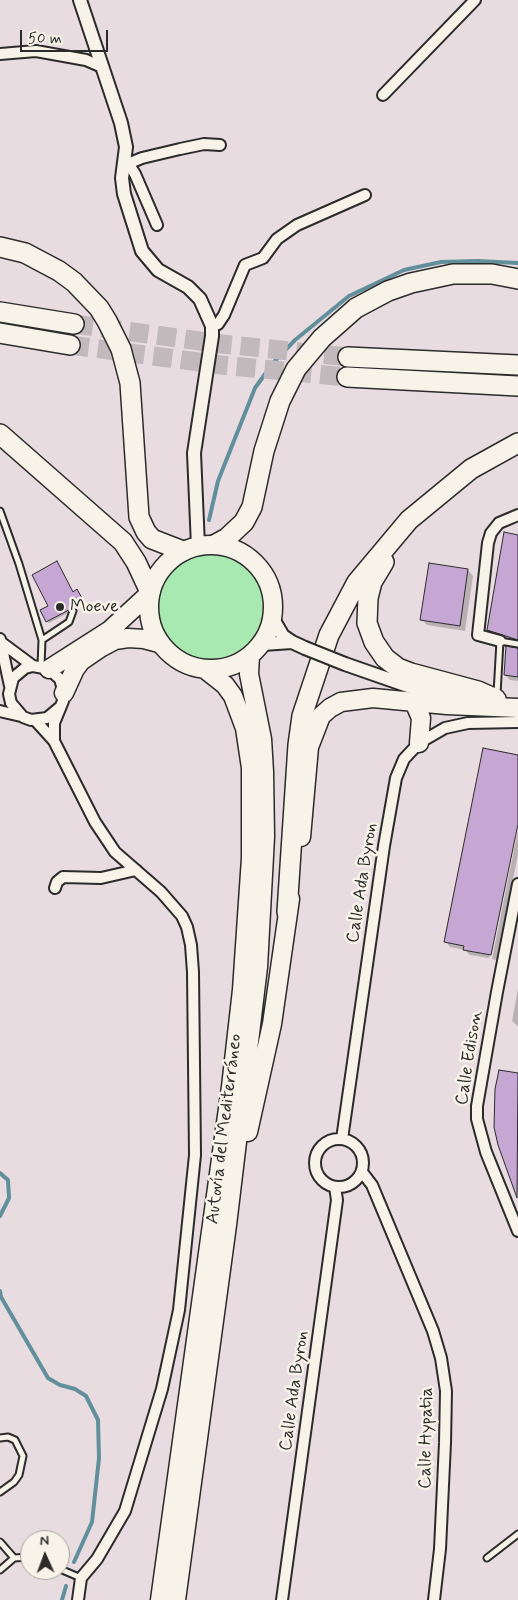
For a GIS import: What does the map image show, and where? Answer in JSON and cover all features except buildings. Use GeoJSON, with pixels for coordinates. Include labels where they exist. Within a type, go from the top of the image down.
{"type":"FeatureCollection","features":[{"type":"Feature","properties":{"kind":"highway"},"geometry":{"type":"LineString","coordinates":[[0,247],[33,256],[59,271],[74,282],[107,321],[121,349],[130,383],[139,517],[146,532],[152,539],[240,552],[256,564],[268,580],[273,599],[273,619],[256,650],[237,664],[206,670],[185,664],[159,643],[144,639],[128,638],[115,640],[81,661],[75,669],[61,700]]}},
{"type":"Feature","properties":{"kind":"highway"},"geometry":{"type":"LineString","coordinates":[[159,643],[151,626],[148,610],[150,593],[162,568],[199,547],[228,538],[244,522],[252,506],[264,451],[280,401],[296,369],[322,338],[356,308],[388,291],[411,283],[453,274],[492,274],[518,279]]}},
{"type":"Feature","properties":{"kind":"highway"},"geometry":{"type":"LineString","coordinates":[[0,312],[74,324]]}},
{"type":"Feature","properties":{"kind":"highway"},"geometry":{"type":"LineString","coordinates":[[0,333],[70,345]]}},
{"type":"Feature","properties":{"kind":"highway"},"geometry":{"type":"LineString","coordinates":[[348,356],[518,365]]}},
{"type":"Feature","properties":{"kind":"highway"},"geometry":{"type":"LineString","coordinates":[[347,378],[518,386]]}},
{"type":"Feature","properties":{"kind":"highway"},"geometry":{"type":"LineString","coordinates":[[0,434],[123,542],[136,562],[150,593]]}},
{"type":"Feature","properties":{"kind":"highway"},"geometry":{"type":"LineString","coordinates":[[287,912],[298,745],[302,716],[329,635],[357,582],[409,520],[471,469],[518,443]]}},
{"type":"Feature","properties":{"kind":"highway"},"geometry":{"type":"LineString","coordinates":[[409,520],[392,552],[380,568],[368,598],[367,623],[374,642],[385,658],[398,668],[430,679],[478,691],[496,700]]}},
{"type":"Feature","properties":{"kind":"highway"},"geometry":{"type":"LineString","coordinates":[[41,667],[110,630],[150,593]]}},
{"type":"Feature","properties":{"kind":"highway","name":"Autovía del Mediterráneo"},"geometry":{"type":"LineString","coordinates":[[176,1600],[227,1225],[254,1008],[264,856],[262,739],[249,674],[256,650]]}},
{"type":"Feature","properties":{"kind":"highway","name":"Autovía del Mediterráneo"},"geometry":{"type":"LineString","coordinates":[[160,1600],[231,1086],[242,990],[251,858],[251,768],[245,728],[233,696],[225,685],[206,670]]}},
{"type":"Feature","properties":{"kind":"highway","name":"Autovía del Mediterráneo"},"geometry":{"type":"LineString","coordinates":[[227,1225],[267,1053],[279,986],[287,912],[299,851],[310,747],[322,716],[330,708],[341,702],[356,699],[518,708]]}},
{"type":"Feature","properties":{"kind":"highway"},"geometry":{"type":"LineString","coordinates":[[414,702],[421,718],[419,743]]}},
{"type":"Feature","properties":{"kind":"street"},"geometry":{"type":"LineString","coordinates":[[80,0],[121,123],[128,161],[156,226]]}},
{"type":"Feature","properties":{"kind":"street"},"geometry":{"type":"LineString","coordinates":[[383,95],[475,0]]}},
{"type":"Feature","properties":{"kind":"street"},"geometry":{"type":"LineString","coordinates":[[0,54],[36,51],[86,60],[102,67]]}},
{"type":"Feature","properties":{"kind":"street"},"geometry":{"type":"LineString","coordinates":[[128,161],[204,144],[220,145]]}},
{"type":"Feature","properties":{"kind":"street"},"geometry":{"type":"LineString","coordinates":[[128,161],[122,178],[124,194],[142,251],[158,270],[188,287],[200,299],[212,326],[194,453],[199,547]]}},
{"type":"Feature","properties":{"kind":"street"},"geometry":{"type":"LineString","coordinates":[[212,326],[218,324],[224,315],[245,265],[263,258],[277,239],[297,225],[365,195]]}},
{"type":"Feature","properties":{"kind":"street"},"geometry":{"type":"LineString","coordinates":[[500,642],[478,635],[488,544],[490,533],[499,523],[518,515]]}},
{"type":"Feature","properties":{"kind":"street"},"geometry":{"type":"LineString","coordinates":[[273,619],[283,636],[292,642],[345,664],[411,687],[518,702]]}},
{"type":"Feature","properties":{"kind":"street"},"geometry":{"type":"LineString","coordinates":[[1,640],[60,679],[61,700],[54,723],[54,741]]}},
{"type":"Feature","properties":{"kind":"street"},"geometry":{"type":"LineString","coordinates":[[1,640],[9,690],[16,711],[23,717]]}},
{"type":"Feature","properties":{"kind":"street"},"geometry":{"type":"LineString","coordinates":[[256,650],[292,642]]}},
{"type":"Feature","properties":{"kind":"street"},"geometry":{"type":"LineString","coordinates":[[0,704],[18,672],[41,667]]}},
{"type":"Feature","properties":{"kind":"street"},"geometry":{"type":"LineString","coordinates":[[0,711],[35,720],[46,718],[61,700]]}},
{"type":"Feature","properties":{"kind":"street"},"geometry":{"type":"LineString","coordinates":[[35,720],[54,741],[95,822],[115,852],[161,892],[182,916],[187,927],[191,945],[195,1154],[179,1310],[162,1389],[125,1512],[97,1559],[81,1578],[78,1600]]}},
{"type":"Feature","properties":{"kind":"street","name":"Calle Ada Byron"},"geometry":{"type":"LineString","coordinates":[[342,1139],[396,778],[404,759],[419,743],[445,728],[460,725],[518,722]]}},
{"type":"Feature","properties":{"kind":"street"},"geometry":{"type":"LineString","coordinates":[[55,888],[57,882],[63,878],[101,878],[136,870]]}},
{"type":"Feature","properties":{"kind":"street","name":"Calle Edison"},"geometry":{"type":"LineString","coordinates":[[518,884],[497,992],[477,1119],[486,1152],[518,1231]]}},
{"type":"Feature","properties":{"kind":"street"},"geometry":{"type":"LineString","coordinates":[[342,1139],[349,1141],[360,1150],[364,1165],[362,1172],[351,1185],[334,1187],[327,1184],[316,1172],[316,1155],[326,1142],[342,1139]]}},
{"type":"Feature","properties":{"kind":"street","name":"Calle Hypatia"},"geometry":{"type":"LineString","coordinates":[[362,1172],[376,1194],[433,1331],[441,1358],[446,1391],[446,1435],[440,1549],[434,1600]]}},
{"type":"Feature","properties":{"kind":"street","name":"Calle Ada Byron"},"geometry":{"type":"LineString","coordinates":[[282,1600],[338,1200],[334,1187]]}},
{"type":"Feature","properties":{"kind":"lane"},"geometry":{"type":"LineString","coordinates":[[0,511],[16,555],[42,640],[41,667]]}},
{"type":"Feature","properties":{"kind":"lane"},"geometry":{"type":"LineString","coordinates":[[42,640],[69,622],[73,611]]}},
{"type":"Feature","properties":{"kind":"lane"},"geometry":{"type":"LineString","coordinates":[[496,700],[500,642],[518,644]]}},
{"type":"Feature","properties":{"kind":"lane"},"geometry":{"type":"LineString","coordinates":[[0,1438],[8,1437],[15,1440],[22,1456],[19,1475],[14,1482],[0,1492]]}},
{"type":"Feature","properties":{"kind":"lane"},"geometry":{"type":"LineString","coordinates":[[487,1558],[518,1534]]}},
{"type":"Feature","properties":{"kind":"lane"},"geometry":{"type":"LineString","coordinates":[[0,1542],[14,1558]]}},
{"type":"Feature","properties":{"kind":"lane"},"geometry":{"type":"LineString","coordinates":[[0,1570],[14,1558],[20,1558]]}},
{"type":"Feature","properties":{"kind":"lane"},"geometry":{"type":"LineString","coordinates":[[70,1573],[81,1578]]}},
{"type":"Feature","properties":{"kind":"green space"},"geometry":{"type":"Polygon","coordinates":[[[210,553],[230,557],[248,568],[259,586],[263,606],[259,626],[248,644],[230,655],[210,659],[190,655],[172,644],[161,626],[157,606],[161,586],[172,568],[190,557],[210,553]]]}},
{"type":"Feature","properties":{"kind":"waterway"},"geometry":{"type":"LineString","coordinates":[[209,520],[218,481],[255,388],[273,363],[295,340],[349,296],[404,270],[441,262],[518,263]]}},
{"type":"Feature","properties":{"kind":"waterway"},"geometry":{"type":"LineString","coordinates":[[0,1173],[8,1180],[9,1198],[0,1216]]}},
{"type":"Feature","properties":{"kind":"waterway"},"geometry":{"type":"LineString","coordinates":[[0,1291],[1,1297],[48,1378],[60,1385],[75,1389],[86,1396],[98,1420],[99,1458],[92,1522],[74,1562]]}},
{"type":"Feature","properties":{"kind":"waterway"},"geometry":{"type":"LineString","coordinates":[[62,1600],[66,1586]]}},
{"type":"Feature","properties":{"kind":"tunnel"},"geometry":{"type":"LineString","coordinates":[[74,324],[222,344],[348,357]]}},
{"type":"Feature","properties":{"kind":"tunnel"},"geometry":{"type":"LineString","coordinates":[[70,345],[221,365],[347,377]]}},
{"type":"Feature","properties":{"kind":"place","name":"Moeve"},"geometry":{"type":"Point","coordinates":[60,607]}}]}
